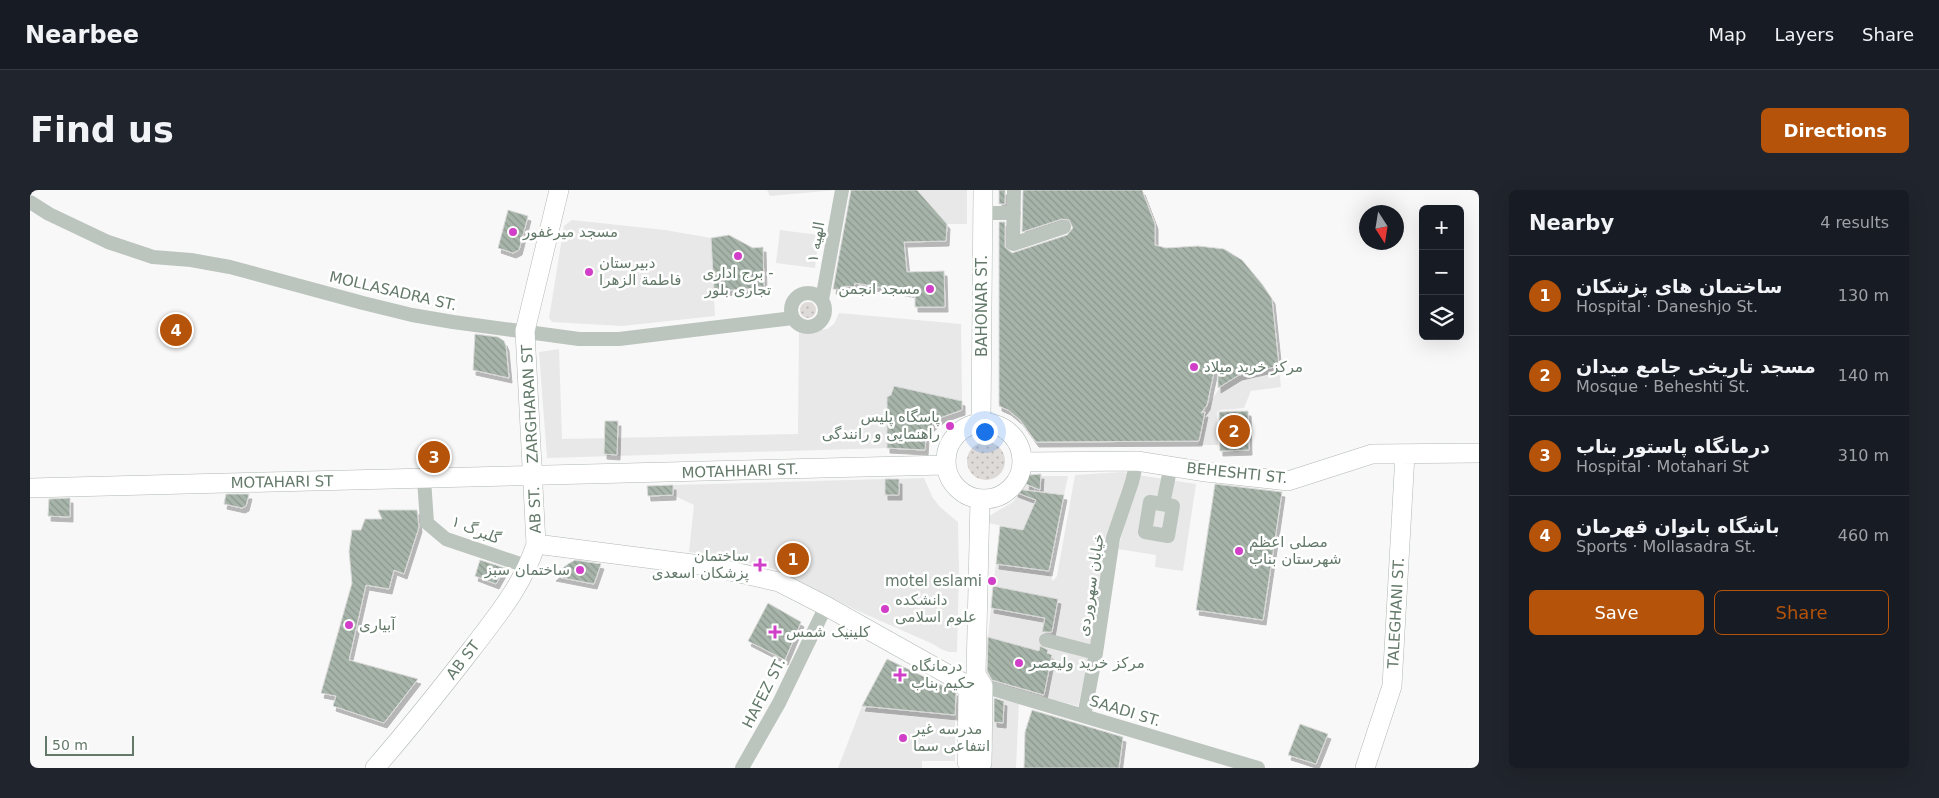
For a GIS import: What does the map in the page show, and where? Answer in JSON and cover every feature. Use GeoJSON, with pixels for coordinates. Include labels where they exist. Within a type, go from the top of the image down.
{"type":"FeatureCollection","features":[{"type":"Feature","properties":{"kind":"main road","name":"ZARGHARAN ST"},"geometry":{"type":"LineString","coordinates":[[534,476],[525,331],[560,190]]}},
{"type":"Feature","properties":{"kind":"main road","name":"BAHONAR ST."},"geometry":{"type":"LineString","coordinates":[[981,423],[983,190]]}},
{"type":"Feature","properties":{"kind":"main road"},"geometry":{"type":"LineString","coordinates":[[938,465],[966,495],[980,499],[997,497],[1010,489],[1019,477],[1023,462],[1020,448],[1013,435],[1001,426],[981,423],[969,426],[955,436],[938,465],[937,473],[952,497],[970,509],[980,521]]}},
{"type":"Feature","properties":{"kind":"main road","name":"BEHESHTI ST."},"geometry":{"type":"LineString","coordinates":[[1023,462],[1137,460],[1206,472],[1288,481],[1372,454],[1479,453]]}},
{"type":"Feature","properties":{"kind":"main road","name":"TALEGHANI ST."},"geometry":{"type":"LineString","coordinates":[[1365,768],[1392,686],[1405,454]]}},
{"type":"Feature","properties":{"kind":"main road","name":"MOTAHHARI ST."},"geometry":{"type":"LineString","coordinates":[[534,476],[938,465]]}},
{"type":"Feature","properties":{"kind":"main road","name":"MOTAHARI ST"},"geometry":{"type":"LineString","coordinates":[[30,488],[534,476]]}},
{"type":"Feature","properties":{"kind":"main road","name":"AB ST."},"geometry":{"type":"LineString","coordinates":[[534,476],[536,544]]}},
{"type":"Feature","properties":{"kind":"main road"},"geometry":{"type":"LineString","coordinates":[[971,768],[967,762],[975,684],[980,499]]}},
{"type":"Feature","properties":{"kind":"main road"},"geometry":{"type":"LineString","coordinates":[[536,544],[708,566],[779,582],[956,678],[970,678],[975,684],[982,763],[978,768]]}},
{"type":"Feature","properties":{"kind":"main road","name":"AB ST"},"geometry":{"type":"LineString","coordinates":[[374,768],[459,666],[502,610],[529,567],[536,544]]}},
{"type":"Feature","properties":{"kind":"street","name":"الهیه ۱"},"geometry":{"type":"LineString","coordinates":[[822,300],[842,190]]}},
{"type":"Feature","properties":{"kind":"street"},"geometry":{"type":"LineString","coordinates":[[1014,190],[1013,244],[1064,227]]}},
{"type":"Feature","properties":{"kind":"street","name":"MOLLASADRA ST."},"geometry":{"type":"LineString","coordinates":[[30,202],[49,214],[101,239],[153,257],[191,260],[230,267],[429,319],[579,339],[619,339],[793,318]]}},
{"type":"Feature","properties":{"kind":"street"},"geometry":{"type":"LineString","coordinates":[[983,213],[1014,212]]}},
{"type":"Feature","properties":{"kind":"street"},"geometry":{"type":"LineString","coordinates":[[809,293],[822,300],[825,312],[818,324],[808,327],[802,326],[793,318],[791,308],[800,295],[809,293]]}},
{"type":"Feature","properties":{"kind":"street","name":"خیابان سهروردی"},"geometry":{"type":"LineString","coordinates":[[1084,716],[1096,653],[1113,538],[1132,482],[1137,460]]}},
{"type":"Feature","properties":{"kind":"street"},"geometry":{"type":"LineString","coordinates":[[1163,504],[1172,465]]}},
{"type":"Feature","properties":{"kind":"street","name":"گلبرگ ۱"},"geometry":{"type":"LineString","coordinates":[[424,479],[425,516],[427,523],[441,535],[446,539],[529,567]]}},
{"type":"Feature","properties":{"kind":"street","name":"HAFEZ ST."},"geometry":{"type":"LineString","coordinates":[[742,768],[779,703],[826,606]]}},
{"type":"Feature","properties":{"kind":"street"},"geometry":{"type":"LineString","coordinates":[[1046,640],[1096,653]]}},
{"type":"Feature","properties":{"kind":"street","name":"SAADI ST."},"geometry":{"type":"LineString","coordinates":[[975,684],[1258,768]]}},
{"type":"Feature","properties":{"kind":"shaded area"},"geometry":{"type":"Polygon","coordinates":[[[767,190],[836,190],[770,196],[767,190]]]}},
{"type":"Feature","properties":{"kind":"shaded area"},"geometry":{"type":"Polygon","coordinates":[[[917,190],[967,190],[967,224],[947,224],[917,190]]]}},
{"type":"Feature","properties":{"kind":"shaded area"},"geometry":{"type":"Polygon","coordinates":[[[572,220],[665,230],[711,238],[715,316],[622,326],[552,322],[549,318],[564,226],[572,220]]]}},
{"type":"Feature","properties":{"kind":"shaded area"},"geometry":{"type":"Polygon","coordinates":[[[780,230],[819,235],[815,268],[776,263],[780,230]]]}},
{"type":"Feature","properties":{"kind":"shaded area"},"geometry":{"type":"Polygon","coordinates":[[[808,302],[814,304],[816,310],[814,316],[808,318],[802,316],[800,310],[802,304],[808,302]]]}},
{"type":"Feature","properties":{"kind":"shaded area"},"geometry":{"type":"Polygon","coordinates":[[[839,313],[961,324],[962,401],[894,386],[891,395],[887,397],[887,448],[547,458],[539,352],[559,349],[562,439],[798,434],[799,332],[827,329],[834,324],[839,313]]]}},
{"type":"Feature","properties":{"kind":"shaded area"},"geometry":{"type":"Polygon","coordinates":[[[1279,366],[1281,387],[1251,391],[1244,408],[1220,410],[1217,412],[1218,445],[1198,445],[1207,407],[1221,386],[1239,375],[1279,366]]]}},
{"type":"Feature","properties":{"kind":"shaded area"},"geometry":{"type":"Polygon","coordinates":[[[986,442],[999,448],[1005,461],[999,474],[986,480],[973,474],[967,461],[973,448],[986,442]]]}},
{"type":"Feature","properties":{"kind":"shaded area"},"geometry":{"type":"Polygon","coordinates":[[[1131,473],[1122,488],[1114,515],[1091,648],[1050,638],[1058,599],[993,586],[996,564],[1049,571],[1053,581],[1057,576],[1075,475],[1131,473]]]}},
{"type":"Feature","properties":{"kind":"shaded area"},"geometry":{"type":"Polygon","coordinates":[[[1138,475],[1196,484],[1183,571],[1155,567],[1156,555],[1118,549],[1138,475]]]}},
{"type":"Feature","properties":{"kind":"shaded area"},"geometry":{"type":"Polygon","coordinates":[[[1041,476],[1068,476],[1064,495],[1040,492],[1041,476]]]}},
{"type":"Feature","properties":{"kind":"shaded area"},"geometry":{"type":"Polygon","coordinates":[[[924,478],[933,498],[940,507],[958,522],[957,652],[941,649],[858,611],[774,569],[722,557],[689,552],[694,505],[673,495],[673,485],[885,479],[885,494],[898,495],[899,479],[924,478]]]}},
{"type":"Feature","properties":{"kind":"shaded area"},"geometry":{"type":"Polygon","coordinates":[[[1026,484],[1034,488],[1032,498],[1036,500],[1023,530],[988,523],[989,516],[1013,502],[1026,484]]]}},
{"type":"Feature","properties":{"kind":"shaded area"},"geometry":{"type":"Polygon","coordinates":[[[991,608],[1045,618],[1041,642],[1090,655],[1078,706],[1043,697],[1052,655],[988,637],[991,608]]]}},
{"type":"Feature","properties":{"kind":"shaded area"},"geometry":{"type":"Polygon","coordinates":[[[1005,696],[1019,701],[1016,768],[989,768],[990,722],[1003,722],[1005,696]]]}},
{"type":"Feature","properties":{"kind":"shaded area","name":"مدرسه غیر انتفاعی سما"},"geometry":{"type":"Polygon","coordinates":[[[862,706],[955,715],[955,761],[922,761],[922,768],[838,768],[862,706]]]}},
{"type":"Feature","properties":{"kind":"building"},"geometry":{"type":"Polygon","coordinates":[[[851,190],[917,190],[947,224],[946,241],[904,242],[907,272],[944,271],[945,307],[915,307],[915,293],[855,283],[854,287],[845,286],[845,290],[833,289],[851,190]]]}},
{"type":"Feature","properties":{"kind":"building"},"geometry":{"type":"Polygon","coordinates":[[[999,190],[1005,190],[1005,204],[999,204],[999,190]]]}},
{"type":"Feature","properties":{"kind":"building"},"geometry":{"type":"Polygon","coordinates":[[[1023,190],[1142,190],[1155,224],[1155,245],[1166,248],[1198,246],[1224,249],[1242,260],[1262,284],[1272,299],[1279,366],[1239,375],[1218,388],[1218,367],[1215,367],[1207,405],[1201,413],[1205,412],[1199,441],[1036,442],[1020,420],[1008,410],[999,406],[999,222],[1005,222],[1005,247],[1012,253],[1067,235],[1073,228],[1069,220],[1062,219],[1022,232],[1023,190]]]}},
{"type":"Feature","properties":{"kind":"building","name":"مسجد میرغفور"},"geometry":{"type":"Polygon","coordinates":[[[508,210],[528,216],[519,250],[513,253],[498,248],[508,210]]]}},
{"type":"Feature","properties":{"kind":"building","name":"برج اداری - تجاری بلور"},"geometry":{"type":"Polygon","coordinates":[[[729,235],[753,248],[763,247],[764,288],[714,291],[711,238],[729,235]]]}},
{"type":"Feature","properties":{"kind":"building"},"geometry":{"type":"Polygon","coordinates":[[[475,334],[498,337],[504,341],[509,378],[473,370],[475,334]]]}},
{"type":"Feature","properties":{"kind":"building"},"geometry":{"type":"Polygon","coordinates":[[[894,386],[962,401],[962,410],[942,417],[930,427],[926,436],[925,450],[887,448],[887,397],[891,395],[894,386]]]}},
{"type":"Feature","properties":{"kind":"building"},"geometry":{"type":"Polygon","coordinates":[[[1248,411],[1249,450],[1220,451],[1219,412],[1248,411]]]}},
{"type":"Feature","properties":{"kind":"building"},"geometry":{"type":"Polygon","coordinates":[[[605,421],[618,421],[617,455],[604,454],[605,421]]]}},
{"type":"Feature","properties":{"kind":"building"},"geometry":{"type":"Polygon","coordinates":[[[1041,474],[1040,490],[1026,484],[1029,475],[1041,474]]]}},
{"type":"Feature","properties":{"kind":"building"},"geometry":{"type":"Polygon","coordinates":[[[885,479],[899,479],[899,495],[885,495],[885,479]]]}},
{"type":"Feature","properties":{"kind":"building","name":"مصلی اعظم شهرستان بناب"},"geometry":{"type":"Polygon","coordinates":[[[1215,484],[1282,492],[1263,620],[1196,610],[1215,484]]]}},
{"type":"Feature","properties":{"kind":"building"},"geometry":{"type":"Polygon","coordinates":[[[673,485],[673,495],[648,496],[647,486],[673,485]]]}},
{"type":"Feature","properties":{"kind":"building"},"geometry":{"type":"Polygon","coordinates":[[[1016,489],[1064,495],[1049,571],[996,564],[1000,526],[1023,530],[1036,500],[1015,492],[1016,489]]]}},
{"type":"Feature","properties":{"kind":"building"},"geometry":{"type":"Polygon","coordinates":[[[226,494],[249,494],[246,506],[242,508],[224,504],[226,494]]]}},
{"type":"Feature","properties":{"kind":"building"},"geometry":{"type":"Polygon","coordinates":[[[70,498],[70,517],[48,516],[49,499],[70,498]]]}},
{"type":"Feature","properties":{"kind":"building","name":"آبیاری"},"geometry":{"type":"Polygon","coordinates":[[[378,510],[417,510],[419,527],[404,574],[394,570],[389,589],[366,585],[349,660],[418,679],[384,723],[333,706],[336,696],[321,693],[352,583],[349,551],[352,530],[361,530],[365,519],[382,519],[378,510]]]}},
{"type":"Feature","properties":{"kind":"building"},"geometry":{"type":"Polygon","coordinates":[[[480,560],[505,568],[496,584],[475,576],[480,560]]]}},
{"type":"Feature","properties":{"kind":"building","name":"ساختمان سبز"},"geometry":{"type":"Polygon","coordinates":[[[575,560],[601,564],[594,584],[553,576],[575,560]]]}},
{"type":"Feature","properties":{"kind":"building"},"geometry":{"type":"Polygon","coordinates":[[[993,586],[1058,599],[1052,632],[1042,632],[1045,618],[991,608],[993,586]]]}},
{"type":"Feature","properties":{"kind":"building","name":"کلینیک شمس"},"geometry":{"type":"Polygon","coordinates":[[[768,603],[801,622],[785,660],[748,641],[768,603]]]}},
{"type":"Feature","properties":{"kind":"building","name":"مرکز خرید ولیعصر"},"geometry":{"type":"Polygon","coordinates":[[[988,637],[1039,651],[1040,646],[1048,650],[1047,653],[1052,655],[1044,695],[992,680],[987,671],[988,637]]]}},
{"type":"Feature","properties":{"kind":"building","name":"درمانگاه حکیم بناب"},"geometry":{"type":"Polygon","coordinates":[[[887,659],[956,692],[955,715],[862,706],[887,659]]]}},
{"type":"Feature","properties":{"kind":"building"},"geometry":{"type":"Polygon","coordinates":[[[994,698],[1004,701],[1003,723],[994,722],[994,698]]]}},
{"type":"Feature","properties":{"kind":"building"},"geometry":{"type":"Polygon","coordinates":[[[1032,710],[1123,737],[1119,768],[1024,768],[1025,732],[1032,710]]]}},
{"type":"Feature","properties":{"kind":"building"},"geometry":{"type":"Polygon","coordinates":[[[1300,724],[1328,734],[1316,764],[1288,755],[1300,724]]]}},
{"type":"Feature","properties":{"kind":"place","name":"مسجد میرغفور"},"geometry":{"type":"Point","coordinates":[513,232]}},
{"type":"Feature","properties":{"kind":"place","name":"برج اداری - تجاری بلور"},"geometry":{"type":"Point","coordinates":[738,256]}},
{"type":"Feature","properties":{"kind":"place","name":"دبیرستان فاطمة الزهرا"},"geometry":{"type":"Point","coordinates":[589,272]}},
{"type":"Feature","properties":{"kind":"place","name":"مسجد انجمن"},"geometry":{"type":"Point","coordinates":[930,289]}},
{"type":"Feature","properties":{"kind":"place","name":"باشگاه بانوان قهرمان"},"geometry":{"type":"Point","coordinates":[176,330]}},
{"type":"Feature","properties":{"kind":"place","name":"مرکز خرید میلاد"},"geometry":{"type":"Point","coordinates":[1194,367]}},
{"type":"Feature","properties":{"kind":"place","name":"پاسگاه پلیس راهنمایی و رانندگی"},"geometry":{"type":"Point","coordinates":[950,426]}},
{"type":"Feature","properties":{"kind":"place","name":"مسجد تاریخی جامع میدان"},"geometry":{"type":"Point","coordinates":[1234,431]}},
{"type":"Feature","properties":{"kind":"place","name":"درمانگاه پاستور بناب"},"geometry":{"type":"Point","coordinates":[434,457]}},
{"type":"Feature","properties":{"kind":"place","name":"مصلی اعظم شهرستان بناب"},"geometry":{"type":"Point","coordinates":[1239,551]}},
{"type":"Feature","properties":{"kind":"place","name":"ساختمان های پزشکان"},"geometry":{"type":"Point","coordinates":[793,559]}},
{"type":"Feature","properties":{"kind":"place","name":"ساختمان پزشکان اسعدی"},"geometry":{"type":"Point","coordinates":[760,565]}},
{"type":"Feature","properties":{"kind":"place","name":"ساختمان سبز"},"geometry":{"type":"Point","coordinates":[580,570]}},
{"type":"Feature","properties":{"kind":"place","name":"motel eslami"},"geometry":{"type":"Point","coordinates":[992,581]}},
{"type":"Feature","properties":{"kind":"place","name":"دانشکده علوم اسلامی"},"geometry":{"type":"Point","coordinates":[885,609]}},
{"type":"Feature","properties":{"kind":"place","name":"آبیاری"},"geometry":{"type":"Point","coordinates":[349,625]}},
{"type":"Feature","properties":{"kind":"place","name":"کلینیک شمس"},"geometry":{"type":"Point","coordinates":[775,632]}},
{"type":"Feature","properties":{"kind":"place","name":"مرکز خرید ولیعصر"},"geometry":{"type":"Point","coordinates":[1019,663]}},
{"type":"Feature","properties":{"kind":"place","name":"درمانگاه حکیم بناب"},"geometry":{"type":"Point","coordinates":[900,675]}},
{"type":"Feature","properties":{"kind":"place","name":"مدرسه غیر انتفاعی سما"},"geometry":{"type":"Point","coordinates":[903,738]}}]}
